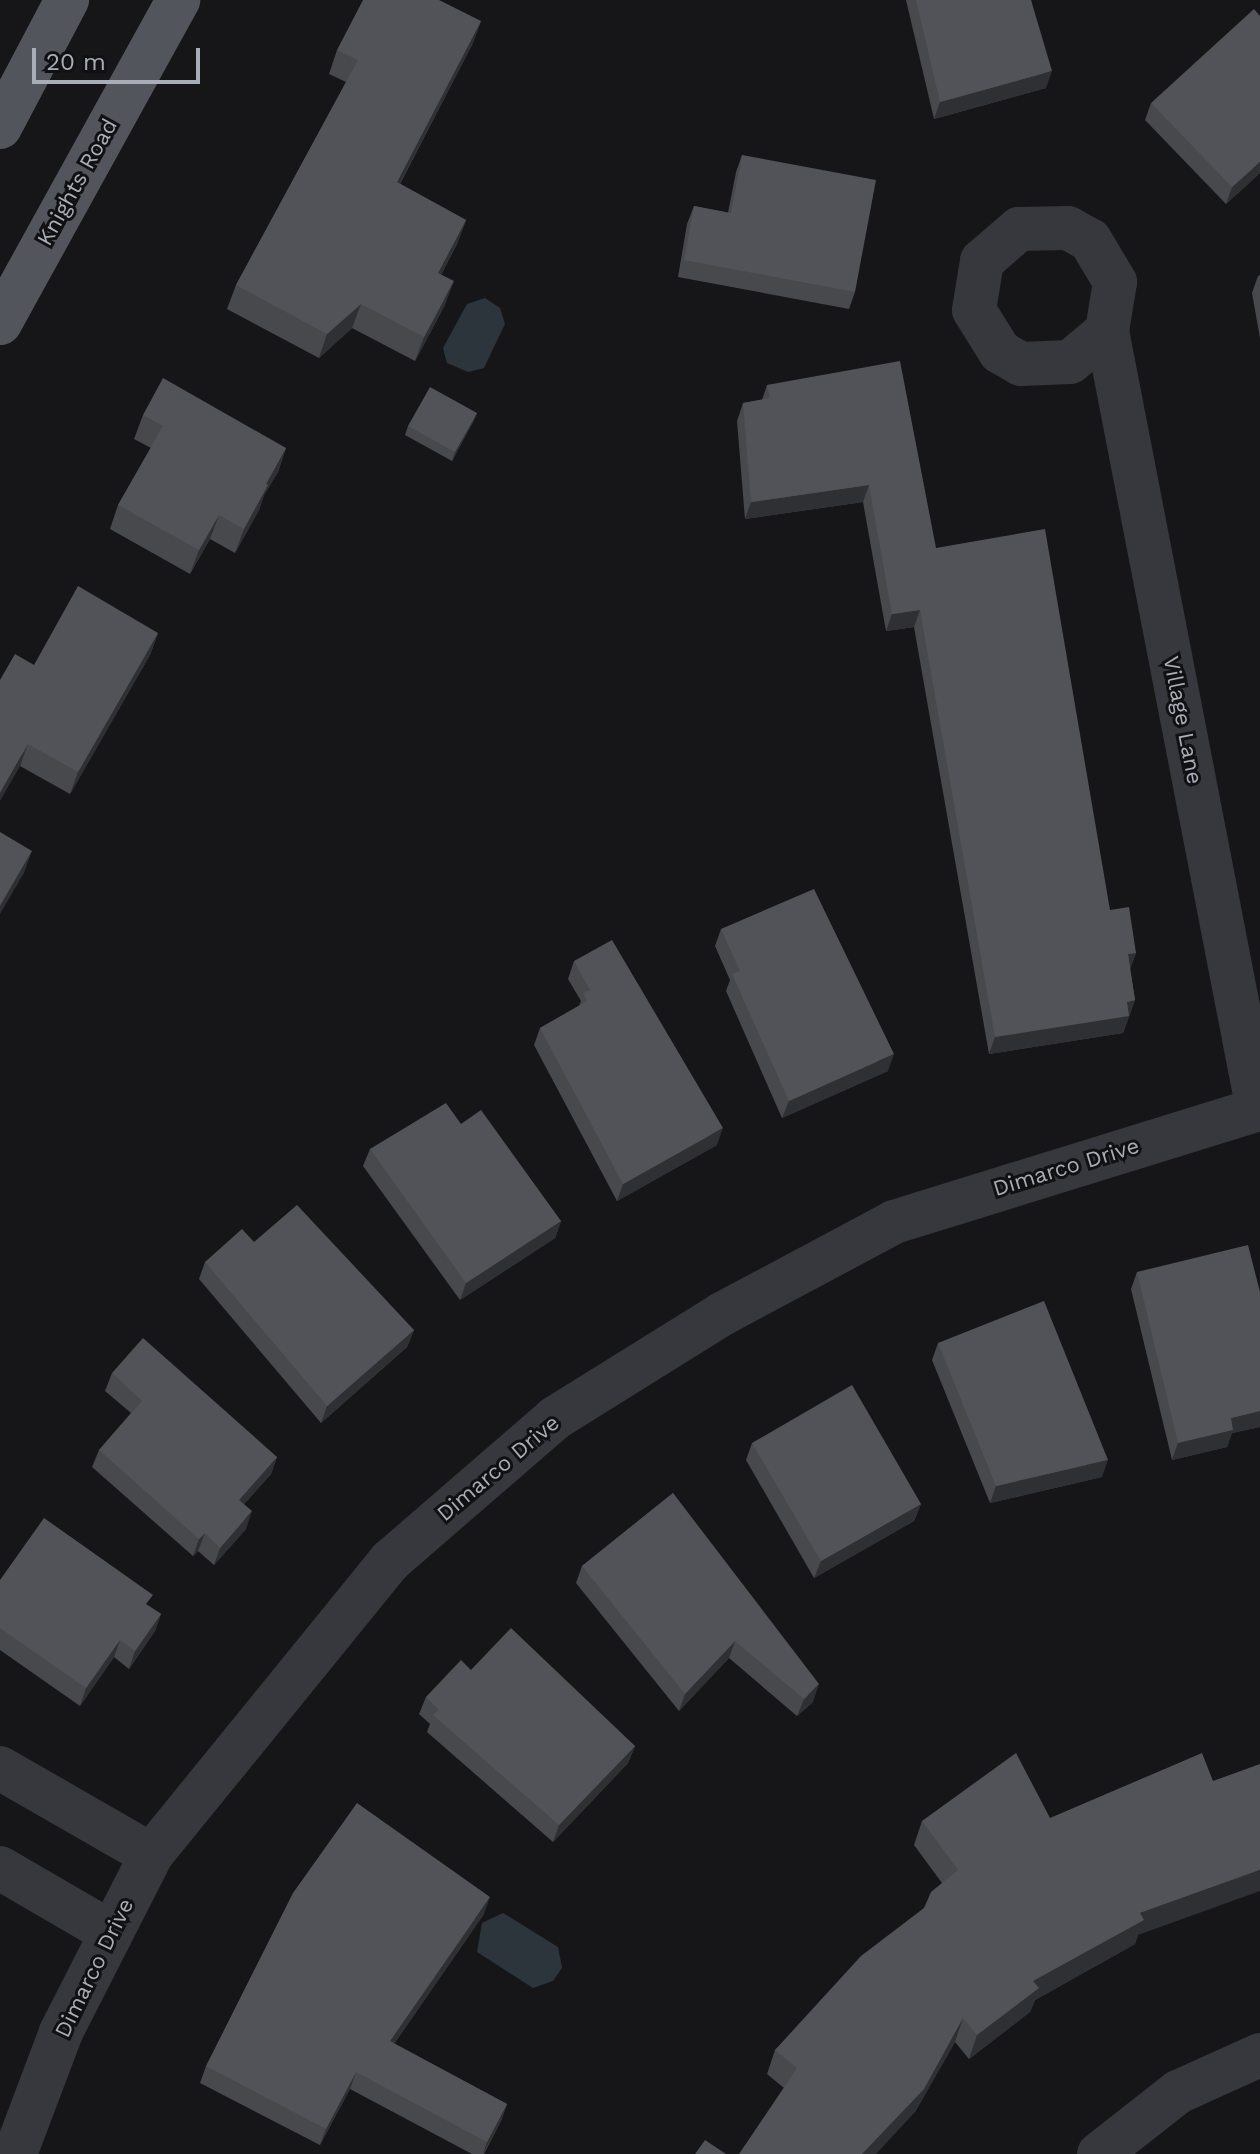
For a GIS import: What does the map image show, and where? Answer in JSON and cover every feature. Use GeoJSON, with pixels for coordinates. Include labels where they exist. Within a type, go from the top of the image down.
{"type":"FeatureCollection","features":[{"type":"Feature","properties":{"kind":"main road"},"geometry":{"type":"LineString","coordinates":[[0,127],[67,0]]}},
{"type":"Feature","properties":{"kind":"main road","name":"Knights Road"},"geometry":{"type":"LineString","coordinates":[[0,323],[178,0]]}},
{"type":"Feature","properties":{"kind":"street","name":"Village Lane"},"geometry":{"type":"LineString","coordinates":[[1107,331],[1259,1110]]}},
{"type":"Feature","properties":{"kind":"street","name":"Dimarco Drive"},"geometry":{"type":"LineString","coordinates":[[15,2154],[61,2032],[151,1855],[390,1561],[555,1418],[722,1314],[894,1222],[1259,1110]]}},
{"type":"Feature","properties":{"kind":"street"},"geometry":{"type":"LineString","coordinates":[[0,1768],[151,1855]]}},
{"type":"Feature","properties":{"kind":"street"},"geometry":{"type":"LineString","coordinates":[[0,1868],[110,1932]]}},
{"type":"Feature","properties":{"kind":"street"},"geometry":{"type":"LineString","coordinates":[[1099,2154],[1178,2092],[1260,2055]]}},
{"type":"Feature","properties":{"kind":"shaded area"},"geometry":{"type":"Polygon","coordinates":[[[485,298],[500,308],[505,324],[484,368],[468,372],[447,363],[443,348],[467,304],[485,298]]]}},
{"type":"Feature","properties":{"kind":"shaded area"},"geometry":{"type":"Polygon","coordinates":[[[503,1913],[558,1947],[562,1968],[553,1981],[533,1988],[477,1952],[482,1923],[503,1913]]]}},
{"type":"Feature","properties":{"kind":"building"},"geometry":{"type":"Polygon","coordinates":[[[363,0],[439,0],[481,21],[397,182],[466,220],[438,273],[454,281],[424,337],[361,304],[327,334],[236,285],[358,60],[337,50],[363,0]]]}},
{"type":"Feature","properties":{"kind":"building"},"geometry":{"type":"Polygon","coordinates":[[[916,0],[1031,0],[1052,71],[940,102],[916,0]]]}},
{"type":"Feature","properties":{"kind":"building"},"geometry":{"type":"Polygon","coordinates":[[[1254,9],[1260,16],[1260,162],[1232,187],[1151,103],[1254,9]]]}},
{"type":"Feature","properties":{"kind":"building"},"geometry":{"type":"Polygon","coordinates":[[[742,155],[876,180],[855,292],[684,260],[694,206],[731,213],[742,155]]]}},
{"type":"Feature","properties":{"kind":"building"},"geometry":{"type":"Polygon","coordinates":[[[900,361],[936,548],[1045,529],[1110,910],[1129,907],[1136,953],[1128,954],[1135,1000],[1127,1002],[1129,1016],[995,1037],[920,610],[892,614],[869,485],[751,502],[743,403],[770,398],[767,385],[900,361]]]}},
{"type":"Feature","properties":{"kind":"building"},"geometry":{"type":"Polygon","coordinates":[[[163,378],[286,448],[244,529],[219,515],[199,550],[118,505],[163,426],[143,415],[163,378]]]}},
{"type":"Feature","properties":{"kind":"building"},"geometry":{"type":"Polygon","coordinates":[[[430,387],[477,413],[455,452],[408,426],[430,387]]]}},
{"type":"Feature","properties":{"kind":"building"},"geometry":{"type":"Polygon","coordinates":[[[78,586],[158,633],[78,772],[28,744],[0,793],[0,680],[15,654],[34,665],[78,586]]]}},
{"type":"Feature","properties":{"kind":"building"},"geometry":{"type":"Polygon","coordinates":[[[0,832],[32,851],[0,906],[0,832]]]}},
{"type":"Feature","properties":{"kind":"building"},"geometry":{"type":"Polygon","coordinates":[[[814,889],[894,1054],[789,1101],[732,974],[740,971],[721,929],[814,889]]]}},
{"type":"Feature","properties":{"kind":"building"},"geometry":{"type":"Polygon","coordinates":[[[612,940],[723,1128],[623,1184],[540,1028],[587,1001],[583,993],[590,990],[574,961],[612,940]]]}},
{"type":"Feature","properties":{"kind":"building"},"geometry":{"type":"Polygon","coordinates":[[[446,1103],[461,1124],[481,1110],[561,1221],[466,1283],[370,1149],[446,1103]]]}},
{"type":"Feature","properties":{"kind":"building"},"geometry":{"type":"Polygon","coordinates":[[[297,1205],[414,1330],[327,1406],[205,1262],[242,1229],[254,1242],[297,1205]]]}},
{"type":"Feature","properties":{"kind":"building"},"geometry":{"type":"Polygon","coordinates":[[[1248,1245],[1260,1292],[1260,1411],[1231,1418],[1233,1430],[1178,1443],[1137,1272],[1248,1245]]]}},
{"type":"Feature","properties":{"kind":"building"},"geometry":{"type":"Polygon","coordinates":[[[1044,1301],[1108,1460],[996,1486],[938,1343],[1044,1301]]]}},
{"type":"Feature","properties":{"kind":"building"},"geometry":{"type":"Polygon","coordinates":[[[143,1338],[277,1457],[239,1500],[252,1511],[220,1548],[205,1533],[199,1539],[99,1450],[142,1401],[112,1373],[143,1338]]]}},
{"type":"Feature","properties":{"kind":"building"},"geometry":{"type":"Polygon","coordinates":[[[852,1385],[921,1504],[821,1561],[752,1443],[852,1385]]]}},
{"type":"Feature","properties":{"kind":"building"},"geometry":{"type":"Polygon","coordinates":[[[673,1493],[819,1684],[804,1699],[735,1641],[685,1694],[582,1566],[673,1493]]]}},
{"type":"Feature","properties":{"kind":"building"},"geometry":{"type":"Polygon","coordinates":[[[44,1518],[153,1595],[146,1604],[161,1614],[135,1651],[120,1640],[86,1688],[0,1628],[0,1580],[44,1518]]]}},
{"type":"Feature","properties":{"kind":"building"},"geometry":{"type":"Polygon","coordinates":[[[511,1628],[635,1746],[559,1825],[433,1715],[439,1710],[426,1697],[461,1660],[471,1670],[511,1628]]]}},
{"type":"Feature","properties":{"kind":"building"},"geometry":{"type":"Polygon","coordinates":[[[1016,1753],[1050,1818],[1202,1753],[1213,1781],[1260,1764],[1260,1870],[1140,1913],[1144,1920],[1033,1981],[1039,1988],[977,2035],[963,2018],[924,2089],[862,2154],[739,2154],[797,2068],[775,2050],[861,1956],[924,1908],[931,1892],[958,1870],[922,1821],[1016,1753]]]}},
{"type":"Feature","properties":{"kind":"building"},"geometry":{"type":"Polygon","coordinates":[[[357,1803],[490,1897],[390,2041],[507,2104],[487,2142],[356,2072],[326,2129],[206,2066],[293,1893],[357,1803]]]}},
{"type":"Feature","properties":{"kind":"building"},"geometry":{"type":"Polygon","coordinates":[[[705,2140],[726,2154],[695,2154],[705,2140]]]}}]}
